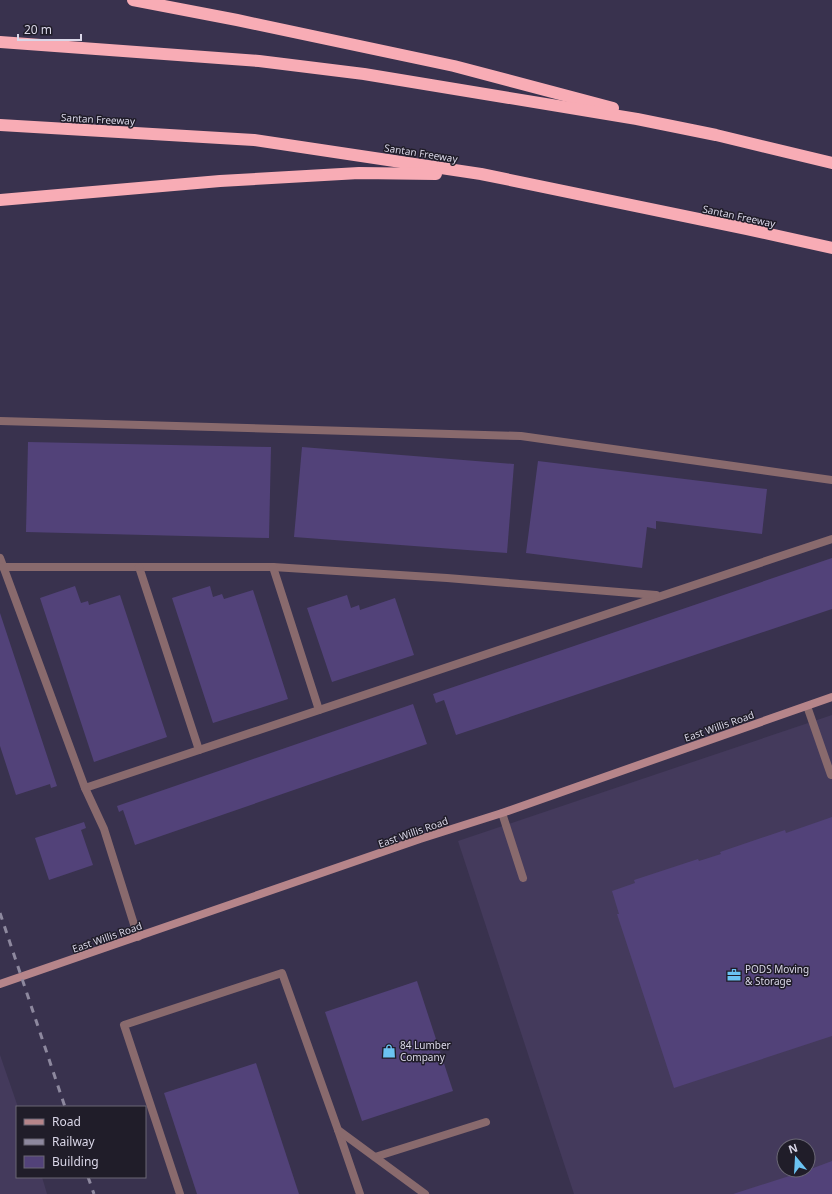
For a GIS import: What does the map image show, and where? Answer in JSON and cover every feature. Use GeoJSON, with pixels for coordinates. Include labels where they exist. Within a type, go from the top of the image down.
{"type":"FeatureCollection","features":[{"type":"Feature","properties":{"kind":"highway"},"geometry":{"type":"LineString","coordinates":[[133,0],[237,20],[454,66],[716,135],[832,163]]}},
{"type":"Feature","properties":{"kind":"highway"},"geometry":{"type":"LineString","coordinates":[[0,42],[259,61],[364,74],[637,119],[716,135]]}},
{"type":"Feature","properties":{"kind":"highway","name":"Santan Freeway"},"geometry":{"type":"LineString","coordinates":[[0,125],[254,140],[481,174],[832,248]]}},
{"type":"Feature","properties":{"kind":"highway"},"geometry":{"type":"LineString","coordinates":[[0,200],[220,181],[359,173],[481,174]]}},
{"type":"Feature","properties":{"kind":"street","name":"East Willis Road"},"geometry":{"type":"LineString","coordinates":[[0,984],[420,839],[502,813],[832,697]]}},
{"type":"Feature","properties":{"kind":"lane"},"geometry":{"type":"LineString","coordinates":[[0,421],[521,436],[832,480]]}},
{"type":"Feature","properties":{"kind":"lane"},"geometry":{"type":"LineString","coordinates":[[85,788],[832,539]]}},
{"type":"Feature","properties":{"kind":"lane"},"geometry":{"type":"LineString","coordinates":[[0,558],[85,788],[104,829],[138,937]]}},
{"type":"Feature","properties":{"kind":"lane"},"geometry":{"type":"LineString","coordinates":[[3,567],[273,567],[440,578],[661,596]]}},
{"type":"Feature","properties":{"kind":"lane"},"geometry":{"type":"LineString","coordinates":[[139,567],[199,750]]}},
{"type":"Feature","properties":{"kind":"lane"},"geometry":{"type":"LineString","coordinates":[[273,567],[319,710]]}},
{"type":"Feature","properties":{"kind":"lane"},"geometry":{"type":"LineString","coordinates":[[807,706],[832,775]]}},
{"type":"Feature","properties":{"kind":"lane"},"geometry":{"type":"LineString","coordinates":[[502,813],[523,878]]}},
{"type":"Feature","properties":{"kind":"lane"},"geometry":{"type":"LineString","coordinates":[[180,1194],[124,1025],[282,973],[360,1194]]}},
{"type":"Feature","properties":{"kind":"lane"},"geometry":{"type":"LineString","coordinates":[[375,1157],[486,1122]]}},
{"type":"Feature","properties":{"kind":"lane"},"geometry":{"type":"LineString","coordinates":[[338,1130],[425,1194]]}},
{"type":"Feature","properties":{"kind":"shaded area"},"geometry":{"type":"Polygon","coordinates":[[[832,715],[832,1181],[792,1194],[574,1194],[458,841],[832,715]]]}},
{"type":"Feature","properties":{"kind":"shaded area"},"geometry":{"type":"Polygon","coordinates":[[[0,1055],[18,1106],[16,1106],[16,1178],[42,1178],[47,1194],[0,1194],[0,1055]]]}},
{"type":"Feature","properties":{"kind":"building"},"geometry":{"type":"Polygon","coordinates":[[[28,442],[271,447],[269,538],[26,532],[28,442]]]}},
{"type":"Feature","properties":{"kind":"building"},"geometry":{"type":"Polygon","coordinates":[[[302,447],[514,464],[507,553],[294,537],[302,447]]]}},
{"type":"Feature","properties":{"kind":"building"},"geometry":{"type":"Polygon","coordinates":[[[538,461],[767,489],[762,534],[656,521],[656,529],[647,527],[642,568],[526,553],[538,461]]]}},
{"type":"Feature","properties":{"kind":"building"},"geometry":{"type":"Polygon","coordinates":[[[832,558],[832,609],[456,735],[444,700],[436,703],[433,694],[832,558]]]}},
{"type":"Feature","properties":{"kind":"building"},"geometry":{"type":"Polygon","coordinates":[[[75,586],[81,603],[88,601],[89,605],[120,595],[167,737],[94,762],[40,598],[75,586]]]}},
{"type":"Feature","properties":{"kind":"building"},"geometry":{"type":"Polygon","coordinates":[[[210,586],[213,597],[222,594],[224,599],[253,590],[288,699],[213,723],[172,598],[210,586]]]}},
{"type":"Feature","properties":{"kind":"building"},"geometry":{"type":"Polygon","coordinates":[[[347,595],[351,608],[359,605],[360,610],[395,598],[414,655],[332,682],[307,608],[347,595]]]}},
{"type":"Feature","properties":{"kind":"building"},"geometry":{"type":"Polygon","coordinates":[[[0,613],[57,786],[51,788],[50,784],[16,795],[0,746],[0,613]]]}},
{"type":"Feature","properties":{"kind":"building"},"geometry":{"type":"Polygon","coordinates":[[[413,704],[427,744],[135,845],[123,810],[119,812],[117,806],[413,704]]]}},
{"type":"Feature","properties":{"kind":"building","name":"PODS Moving & Storage"},"geometry":{"type":"Polygon","coordinates":[[[832,817],[832,1036],[674,1088],[617,914],[619,914],[612,891],[635,883],[634,880],[698,859],[699,861],[721,854],[720,852],[785,830],[786,833],[832,817]]]}},
{"type":"Feature","properties":{"kind":"building"},"geometry":{"type":"Polygon","coordinates":[[[84,822],[86,828],[81,830],[93,865],[49,880],[35,838],[84,822]]]}},
{"type":"Feature","properties":{"kind":"building","name":"84 Lumber Company"},"geometry":{"type":"Polygon","coordinates":[[[417,981],[453,1091],[362,1121],[325,1012],[417,981]]]}},
{"type":"Feature","properties":{"kind":"building"},"geometry":{"type":"Polygon","coordinates":[[[256,1063],[299,1194],[197,1194],[164,1093],[256,1063]]]}},
{"type":"Feature","properties":{"kind":"building"},"geometry":{"type":"Polygon","coordinates":[[[832,1161],[832,1194],[733,1194],[783,1178],[816,1178],[816,1167],[832,1161]]]}},
{"type":"Feature","properties":{"kind":"railway"},"geometry":{"type":"LineString","coordinates":[[0,913],[65,1106]]}},
{"type":"Feature","properties":{"kind":"railway"},"geometry":{"type":"LineString","coordinates":[[88,1178],[94,1194]]}},
{"type":"Feature","properties":{"kind":"place","name":"PODS Moving & Storage"},"geometry":{"type":"Point","coordinates":[734,975]}},
{"type":"Feature","properties":{"kind":"place","name":"84 Lumber Company"},"geometry":{"type":"Point","coordinates":[389,1051]}}]}
